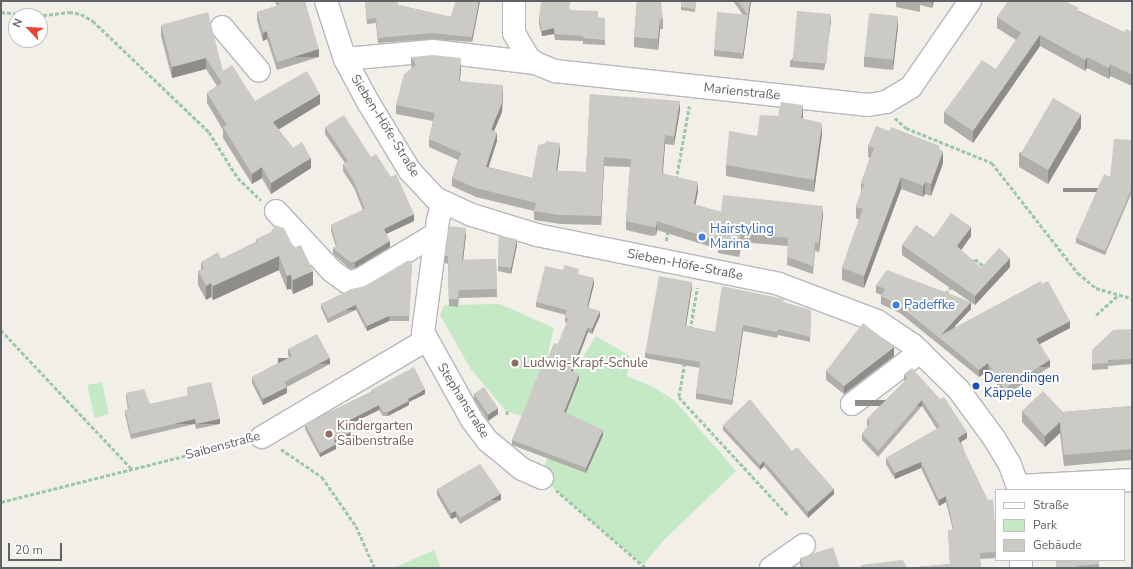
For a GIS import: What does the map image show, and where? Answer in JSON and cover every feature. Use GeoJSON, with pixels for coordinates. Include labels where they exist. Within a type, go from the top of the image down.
{"type":"FeatureCollection","features":[{"type":"Feature","properties":{"kind":"street","name":"Sieben-Höfe-Straße"},"geometry":{"type":"LineString","coordinates":[[326,1],[345,59],[410,170],[435,198],[472,215],[537,235],[663,262],[757,278],[797,290],[877,321],[920,352],[945,375],[982,419],[1010,465],[1019,488]]}},
{"type":"Feature","properties":{"kind":"street","name":"Marienstraße"},"geometry":{"type":"LineString","coordinates":[[514,1],[514,33],[528,57],[535,63],[555,71],[868,105],[880,104],[895,98],[911,87],[970,1]]}},
{"type":"Feature","properties":{"kind":"street"},"geometry":{"type":"LineString","coordinates":[[222,27],[259,71]]}},
{"type":"Feature","properties":{"kind":"street","name":"Sieben-Höfe-Straße"},"geometry":{"type":"LineString","coordinates":[[345,59],[433,50],[535,63]]}},
{"type":"Feature","properties":{"kind":"street","name":"Stephanstraße"},"geometry":{"type":"LineString","coordinates":[[444,202],[436,234],[423,322],[426,340],[488,441],[522,469],[542,478]]}},
{"type":"Feature","properties":{"kind":"street"},"geometry":{"type":"LineString","coordinates":[[276,211],[332,271],[347,282],[359,280],[436,234]]}},
{"type":"Feature","properties":{"kind":"street","name":"Saibenstraße"},"geometry":{"type":"LineString","coordinates":[[262,437],[426,340]]}},
{"type":"Feature","properties":{"kind":"street"},"geometry":{"type":"LineString","coordinates":[[852,404],[920,352]]}},
{"type":"Feature","properties":{"kind":"street"},"geometry":{"type":"LineString","coordinates":[[1019,488],[1132,480]]}},
{"type":"Feature","properties":{"kind":"street"},"geometry":{"type":"LineString","coordinates":[[771,568],[804,545]]}},
{"type":"Feature","properties":{"kind":"path"},"geometry":{"type":"LineString","coordinates":[[1,12],[37,16],[69,12],[80,14],[93,21],[209,132],[238,178],[276,211]]}},
{"type":"Feature","properties":{"kind":"path"},"geometry":{"type":"LineString","coordinates":[[676,182],[692,87]]}},
{"type":"Feature","properties":{"kind":"path"},"geometry":{"type":"LineString","coordinates":[[880,104],[906,128],[992,163],[1078,273],[1096,288],[1132,298]]}},
{"type":"Feature","properties":{"kind":"path"},"geometry":{"type":"LineString","coordinates":[[663,262],[669,225]]}},
{"type":"Feature","properties":{"kind":"path"},"geometry":{"type":"LineString","coordinates":[[970,265],[975,259],[985,268]]}},
{"type":"Feature","properties":{"kind":"path"},"geometry":{"type":"LineString","coordinates":[[948,301],[945,294],[955,282]]}},
{"type":"Feature","properties":{"kind":"path"},"geometry":{"type":"LineString","coordinates":[[689,337],[698,285]]}},
{"type":"Feature","properties":{"kind":"path"},"geometry":{"type":"LineString","coordinates":[[1096,315],[1119,295]]}},
{"type":"Feature","properties":{"kind":"path"},"geometry":{"type":"LineString","coordinates":[[1,330],[132,469]]}},
{"type":"Feature","properties":{"kind":"path"},"geometry":{"type":"LineString","coordinates":[[686,360],[679,397],[789,516]]}},
{"type":"Feature","properties":{"kind":"path"},"geometry":{"type":"LineString","coordinates":[[507,411],[508,417]]}},
{"type":"Feature","properties":{"kind":"path"},"geometry":{"type":"LineString","coordinates":[[262,437],[322,477],[356,526],[375,568]]}},
{"type":"Feature","properties":{"kind":"path","name":"Saibenstraße"},"geometry":{"type":"LineString","coordinates":[[1,502],[262,437]]}},
{"type":"Feature","properties":{"kind":"path"},"geometry":{"type":"LineString","coordinates":[[542,478],[646,568]]}},
{"type":"Feature","properties":{"kind":"green space"},"geometry":{"type":"Polygon","coordinates":[[[500,304],[554,328],[544,371],[523,417],[505,410],[470,368],[440,315],[444,305],[500,304]]]}},
{"type":"Feature","properties":{"kind":"green space"},"geometry":{"type":"Polygon","coordinates":[[[596,336],[630,356],[627,376],[655,388],[675,401],[736,471],[664,540],[643,565],[543,479],[544,467],[579,379],[571,376],[596,336]]]}},
{"type":"Feature","properties":{"kind":"green space"},"geometry":{"type":"Polygon","coordinates":[[[102,382],[109,414],[94,417],[87,385],[102,382]]]}},
{"type":"Feature","properties":{"kind":"green space"},"geometry":{"type":"Polygon","coordinates":[[[434,550],[441,568],[394,568],[434,550]]]}},
{"type":"Feature","properties":{"kind":"building"},"geometry":{"type":"Polygon","coordinates":[[[278,1],[305,1],[319,49],[277,62],[267,31],[263,33],[257,12],[279,5],[278,1]]]}},
{"type":"Feature","properties":{"kind":"building"},"geometry":{"type":"Polygon","coordinates":[[[365,1],[398,1],[398,5],[451,17],[456,1],[479,1],[472,37],[432,33],[378,38],[376,18],[367,19],[365,1]]]}},
{"type":"Feature","properties":{"kind":"building"},"geometry":{"type":"Polygon","coordinates":[[[541,1],[566,1],[570,2],[569,10],[598,11],[598,17],[605,18],[605,40],[583,38],[583,36],[555,34],[554,28],[542,31],[539,18],[541,1]]]}},
{"type":"Feature","properties":{"kind":"building"},"geometry":{"type":"Polygon","coordinates":[[[637,1],[661,1],[663,19],[660,19],[658,39],[634,37],[637,1]]]}},
{"type":"Feature","properties":{"kind":"building"},"geometry":{"type":"Polygon","coordinates":[[[681,1],[696,1],[695,9],[681,7],[681,1]]]}},
{"type":"Feature","properties":{"kind":"building"},"geometry":{"type":"Polygon","coordinates":[[[738,1],[750,1],[743,53],[714,50],[717,12],[748,15],[738,1]]]}},
{"type":"Feature","properties":{"kind":"building"},"geometry":{"type":"Polygon","coordinates":[[[1008,1],[1065,1],[1079,8],[1077,11],[1124,32],[1126,29],[1132,32],[1132,75],[1110,64],[1109,68],[1087,57],[1085,60],[1040,35],[973,131],[944,112],[982,60],[996,69],[1021,33],[997,17],[1008,1]]]}},
{"type":"Feature","properties":{"kind":"building"},"geometry":{"type":"Polygon","coordinates":[[[797,11],[831,14],[827,64],[793,61],[797,11]]]}},
{"type":"Feature","properties":{"kind":"building"},"geometry":{"type":"Polygon","coordinates":[[[208,12],[223,71],[232,65],[255,101],[307,71],[320,94],[273,122],[293,148],[302,142],[311,158],[271,183],[262,167],[252,174],[223,127],[227,125],[207,93],[222,83],[206,58],[172,67],[161,25],[208,12]]]}},
{"type":"Feature","properties":{"kind":"building"},"geometry":{"type":"Polygon","coordinates":[[[869,13],[898,16],[893,60],[864,57],[869,13]]]}},
{"type":"Feature","properties":{"kind":"building"},"geometry":{"type":"Polygon","coordinates":[[[433,55],[461,58],[459,81],[503,85],[502,103],[491,130],[497,132],[486,167],[532,178],[538,145],[546,143],[546,141],[560,143],[556,171],[586,172],[590,94],[680,101],[674,137],[665,135],[662,173],[698,182],[694,204],[721,212],[723,195],[823,206],[819,243],[815,242],[813,266],[787,257],[788,238],[741,233],[739,248],[718,245],[718,241],[657,221],[656,227],[652,227],[626,221],[631,159],[604,157],[601,216],[560,215],[534,211],[536,203],[476,188],[452,178],[461,153],[429,139],[435,113],[396,105],[404,74],[416,65],[411,57],[433,55]]]}},
{"type":"Feature","properties":{"kind":"building"},"geometry":{"type":"Polygon","coordinates":[[[1053,98],[1081,114],[1048,170],[1020,154],[1053,98]]]}},
{"type":"Feature","properties":{"kind":"building"},"geometry":{"type":"Polygon","coordinates":[[[781,102],[803,105],[801,118],[822,123],[814,180],[726,165],[729,131],[757,136],[760,115],[778,116],[781,102]]]}},
{"type":"Feature","properties":{"kind":"building"},"geometry":{"type":"Polygon","coordinates":[[[344,115],[371,157],[376,154],[391,177],[396,174],[414,214],[384,229],[390,241],[355,262],[350,262],[333,248],[337,246],[331,225],[365,209],[354,182],[343,164],[348,161],[325,127],[344,115]]]}},
{"type":"Feature","properties":{"kind":"building"},"geometry":{"type":"Polygon","coordinates":[[[876,126],[889,131],[891,127],[940,146],[939,149],[943,151],[931,184],[925,182],[923,186],[901,177],[864,276],[842,268],[863,209],[856,207],[864,184],[861,183],[874,148],[868,146],[876,126]]]}},
{"type":"Feature","properties":{"kind":"building"},"geometry":{"type":"Polygon","coordinates":[[[1114,139],[1132,140],[1132,188],[1105,251],[1076,238],[1104,174],[1110,177],[1114,139]]]}},
{"type":"Feature","properties":{"kind":"building"},"geometry":{"type":"Polygon","coordinates":[[[951,213],[971,227],[957,246],[981,268],[999,248],[1010,258],[975,296],[902,245],[916,225],[934,237],[951,213]]]}},
{"type":"Feature","properties":{"kind":"building"},"geometry":{"type":"Polygon","coordinates":[[[275,225],[284,228],[294,248],[301,245],[313,271],[293,280],[291,275],[287,276],[279,256],[213,286],[211,283],[206,286],[198,271],[204,268],[201,262],[218,252],[221,259],[257,242],[256,239],[271,232],[275,225]]]}},
{"type":"Feature","properties":{"kind":"building"},"geometry":{"type":"Polygon","coordinates":[[[449,226],[466,228],[462,260],[496,259],[497,289],[459,290],[458,299],[449,299],[448,256],[445,256],[449,226]]]}},
{"type":"Feature","properties":{"kind":"building"},"geometry":{"type":"Polygon","coordinates":[[[499,236],[517,239],[511,268],[498,266],[499,236]]]}},
{"type":"Feature","properties":{"kind":"building"},"geometry":{"type":"Polygon","coordinates":[[[407,261],[412,261],[409,316],[389,316],[367,326],[356,305],[328,318],[321,304],[351,289],[365,286],[407,261]]]}},
{"type":"Feature","properties":{"kind":"building"},"geometry":{"type":"Polygon","coordinates":[[[564,265],[579,269],[578,274],[594,278],[587,307],[600,311],[592,329],[588,327],[571,371],[579,374],[564,412],[603,430],[586,468],[512,440],[542,365],[544,366],[554,343],[558,344],[568,319],[565,317],[567,310],[536,302],[545,266],[563,270],[564,265]]]}},
{"type":"Feature","properties":{"kind":"building"},"geometry":{"type":"Polygon","coordinates":[[[887,270],[971,302],[941,335],[1041,281],[1042,284],[1048,281],[1070,321],[1036,339],[1050,360],[1004,389],[988,363],[979,370],[900,306],[881,296],[885,289],[876,285],[887,270]]]}},
{"type":"Feature","properties":{"kind":"building"},"geometry":{"type":"Polygon","coordinates":[[[659,276],[692,282],[685,326],[715,332],[722,286],[784,299],[783,302],[811,310],[810,337],[778,329],[777,332],[743,325],[732,400],[696,393],[700,362],[645,353],[659,276]]]}},
{"type":"Feature","properties":{"kind":"building"},"geometry":{"type":"Polygon","coordinates":[[[863,323],[894,347],[844,386],[826,371],[863,323]]]}},
{"type":"Feature","properties":{"kind":"building"},"geometry":{"type":"Polygon","coordinates":[[[1132,329],[1132,359],[1108,360],[1108,363],[1092,364],[1092,350],[1113,330],[1132,329]]]}},
{"type":"Feature","properties":{"kind":"building"},"geometry":{"type":"Polygon","coordinates":[[[317,334],[330,358],[284,382],[287,387],[263,399],[252,377],[292,356],[288,349],[317,334]]]}},
{"type":"Feature","properties":{"kind":"building"},"geometry":{"type":"Polygon","coordinates":[[[414,367],[425,389],[408,399],[409,401],[388,412],[383,412],[379,405],[346,422],[351,432],[334,440],[336,444],[320,453],[305,424],[372,392],[371,390],[414,367]]]}},
{"type":"Feature","properties":{"kind":"building"},"geometry":{"type":"Polygon","coordinates":[[[912,368],[940,399],[944,397],[967,432],[958,438],[988,500],[993,499],[995,552],[980,553],[981,568],[907,568],[950,564],[948,530],[954,530],[946,496],[939,500],[921,462],[895,473],[886,458],[940,427],[922,400],[878,451],[862,434],[870,423],[867,419],[907,379],[904,374],[912,368]]]}},
{"type":"Feature","properties":{"kind":"building"},"geometry":{"type":"Polygon","coordinates":[[[211,382],[220,419],[196,424],[195,419],[131,434],[125,410],[129,409],[126,393],[144,389],[150,404],[189,395],[187,387],[211,382]]]}},
{"type":"Feature","properties":{"kind":"building"},"geometry":{"type":"Polygon","coordinates":[[[484,387],[498,408],[488,414],[474,394],[484,387]]]}},
{"type":"Feature","properties":{"kind":"building"},"geometry":{"type":"Polygon","coordinates":[[[1043,391],[1063,412],[1132,406],[1132,449],[1064,455],[1060,422],[1045,436],[1022,411],[1043,391]]]}},
{"type":"Feature","properties":{"kind":"building"},"geometry":{"type":"Polygon","coordinates":[[[750,399],[792,451],[797,447],[834,489],[808,512],[764,461],[760,465],[723,425],[750,399]]]}},
{"type":"Feature","properties":{"kind":"building"},"geometry":{"type":"Polygon","coordinates":[[[480,464],[501,494],[460,518],[456,511],[451,513],[437,489],[480,464]]]}},
{"type":"Feature","properties":{"kind":"building"},"geometry":{"type":"Polygon","coordinates":[[[833,547],[840,568],[803,568],[800,558],[833,547]]]}},
{"type":"Feature","properties":{"kind":"building"},"geometry":{"type":"Polygon","coordinates":[[[903,560],[907,568],[862,568],[861,565],[903,560]]]}},
{"type":"Feature","properties":{"kind":"building"},"geometry":{"type":"Polygon","coordinates":[[[1056,561],[1099,561],[1099,564],[1077,566],[1076,568],[1056,568],[1056,561]]]}},
{"type":"Feature","properties":{"kind":"place","name":"Hairstyling Marina"},"geometry":{"type":"Point","coordinates":[702,237]}},
{"type":"Feature","properties":{"kind":"place","name":"Padeffke"},"geometry":{"type":"Point","coordinates":[896,305]}},
{"type":"Feature","properties":{"kind":"place","name":"Ludwig-Krapf-Schule"},"geometry":{"type":"Point","coordinates":[515,363]}},
{"type":"Feature","properties":{"kind":"place","name":"Derendingen Käppele"},"geometry":{"type":"Point","coordinates":[976,386]}},
{"type":"Feature","properties":{"kind":"place","name":"Kindergarten Saibenstraße"},"geometry":{"type":"Point","coordinates":[329,434]}}]}
